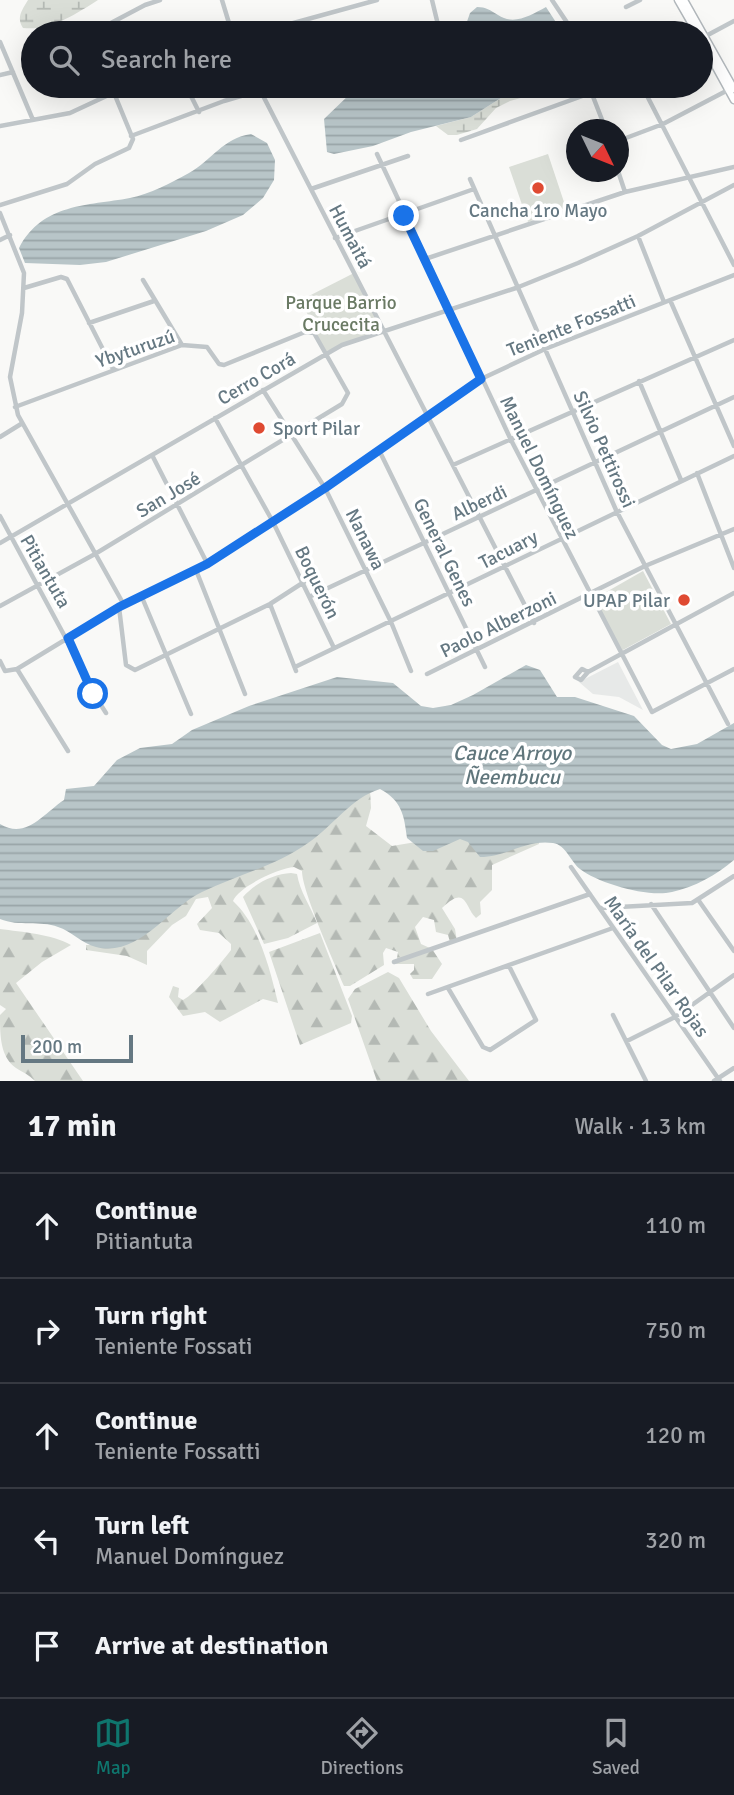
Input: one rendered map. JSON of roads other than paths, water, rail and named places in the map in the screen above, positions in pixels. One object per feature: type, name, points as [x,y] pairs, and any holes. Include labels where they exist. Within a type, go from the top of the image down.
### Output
[{"type":"main road","points":[[678,0],[690,21]]},
{"type":"main road","points":[[684,0],[694,21]]},
{"type":"main road","points":[[713,57],[733,89],[734,100]]},
{"type":"street","points":[[115,21],[160,0]]},
{"type":"street","points":[[222,0],[228,21]]},
{"type":"street","points":[[301,21],[377,0]]},
{"type":"street","points":[[432,0],[437,21]]},
{"type":"street","points":[[552,0],[566,21]]},
{"type":"street","points":[[626,7],[640,0]]},
{"type":"street","points":[[713,32],[734,20]]},
{"type":"street","points":[[0,42],[21,91]]},
{"type":"street","points":[[0,75],[13,72]]},
{"type":"street","points":[[629,137],[663,124],[733,89]]},
{"type":"street","points":[[24,98],[33,120]]},
{"type":"street","points":[[0,127],[70,113],[103,98]]},
{"type":"street","points":[[0,205],[67,184],[95,164],[129,148],[133,144],[131,136],[116,98]]},
{"type":"street","points":[[193,98],[199,112]]},
{"type":"street","points":[[131,136],[234,98]]},
{"type":"street","name":"Humaitá","points":[[264,98],[534,623]]},
{"type":"street","points":[[461,140],[581,98]]},
{"type":"street","points":[[594,98],[602,119]]},
{"type":"street","points":[[649,98],[734,265]]},
{"type":"street","name":"Manuel Domínguez","points":[[377,154],[510,440],[652,712],[707,683]]},
{"type":"street","points":[[311,189],[408,156]]},
{"type":"street","points":[[425,259],[625,192],[688,175],[734,167]]},
{"type":"street","name":"Silvio Pettirossi","points":[[470,179],[616,510],[728,724]]},
{"type":"street","points":[[622,182],[625,192]]},
{"type":"street","name":"Cerro Corá","points":[[0,543],[325,353],[384,329],[516,288],[638,236],[734,186]]},
{"type":"street","points":[[335,238],[404,216],[474,189]]},
{"type":"street","points":[[0,213],[22,261],[24,288],[10,377],[15,407],[21,424],[95,554],[121,606],[126,665],[135,670],[270,604],[304,582]]},
{"type":"street","points":[[0,240],[10,235]]},
{"type":"street","points":[[638,236],[734,446]]},
{"type":"street","name":"Teniente Fossatti","points":[[17,669],[121,606],[207,564],[325,488],[481,379],[545,349],[734,275]]},
{"type":"street","points":[[24,288],[65,277],[113,369]]},
{"type":"street","points":[[143,280],[181,345]]},
{"type":"street","points":[[88,323],[154,301]]},
{"type":"street","name":"Ybyturuzú","points":[[15,407],[181,345],[207,347],[219,364],[224,365],[305,332],[314,333],[325,353]]},
{"type":"street","points":[[453,465],[734,340]]},
{"type":"street","name":"San José","points":[[0,606],[178,505],[347,400],[348,393],[325,353]]},
{"type":"street","points":[[639,382],[681,480]]},
{"type":"street","name":"Nanawa","points":[[263,390],[325,488],[391,622],[411,671]]},
{"type":"street","name":"Alberdi","points":[[311,596],[734,397]]},
{"type":"street","name":"Boquerón","points":[[215,418],[304,582],[334,649]]},
{"type":"street","points":[[0,437],[21,424]]},
{"type":"street","name":"General Genes","points":[[379,450],[485,667]]},
{"type":"street","points":[[152,454],[207,564]]},
{"type":"street","name":"Tacuary","points":[[270,604],[296,669],[616,510],[734,456]]},
{"type":"street","points":[[697,473],[734,568]]},
{"type":"street","name":"Pitiantuta","points":[[0,516],[68,638],[85,672],[83,677],[106,713]]},
{"type":"street","name":"Paolo Alberzoni","points":[[427,674],[645,566],[734,529]]},
{"type":"street","points":[[196,570],[246,694]]},
{"type":"street","points":[[588,672],[734,593]]},
{"type":"street","points":[[141,596],[168,654],[191,714]]},
{"type":"street","points":[[0,661],[5,671],[17,669],[68,751]]},
{"type":"street","points":[[707,683],[734,669]]},
{"type":"street","name":"María del Pilar Rojas","points":[[571,867],[717,1080]]},
{"type":"street","points":[[601,908],[699,901],[734,876]]},
{"type":"street","points":[[394,962],[590,894]]},
{"type":"street","points":[[699,901],[734,951]]},
{"type":"street","points":[[651,904],[734,1028]]},
{"type":"street","points":[[428,994],[613,929]]},
{"type":"street","points":[[448,988],[483,1047],[490,1050],[537,1020],[509,966]]},
{"type":"street","points":[[627,1041],[675,1017],[734,975]]},
{"type":"street","points":[[613,1015],[646,1081]]},
{"type":"street","points":[[717,1080],[734,1068]]},
{"type":"water","points":[[477,7],[485,8],[510,20],[522,18],[546,7],[555,21],[467,21],[470,13]]},
{"type":"water","points":[[346,98],[501,98],[471,117],[411,132],[373,146],[334,154],[327,152],[324,119]]},
{"type":"water","points":[[251,134],[267,143],[275,160],[274,180],[263,198],[243,215],[206,231],[106,262],[80,265],[25,263],[19,248],[40,222],[67,209],[130,198],[153,191],[197,168],[233,140]]},
{"type":"water","name":"Cauce Arroyo Ñeembucu","points":[[526,665],[540,670],[557,697],[575,697],[634,716],[662,745],[671,749],[697,744],[734,723],[734,860],[697,884],[672,892],[650,893],[624,888],[588,874],[577,866],[565,850],[553,843],[543,842],[480,857],[468,842],[460,839],[433,851],[423,851],[407,838],[403,816],[397,804],[380,789],[360,799],[296,851],[189,899],[152,930],[126,945],[96,947],[51,925],[15,923],[0,919],[0,824],[18,829],[34,823],[64,800],[66,789],[94,786],[117,760],[140,748],[172,744],[192,730],[249,706],[337,677],[393,683],[421,706],[433,708],[451,705],[473,695]]},
{"type":"place","name":"Cancha 1ro Mayo","points":[[538,188]]},
{"type":"place","name":"Sport Pilar","points":[[259,428]]},
{"type":"place","name":"UPAP Pilar","points":[[684,600]]},
{"type":"park label","name":"Parque Barrio Crucecita","points":[[341,313]]}]
